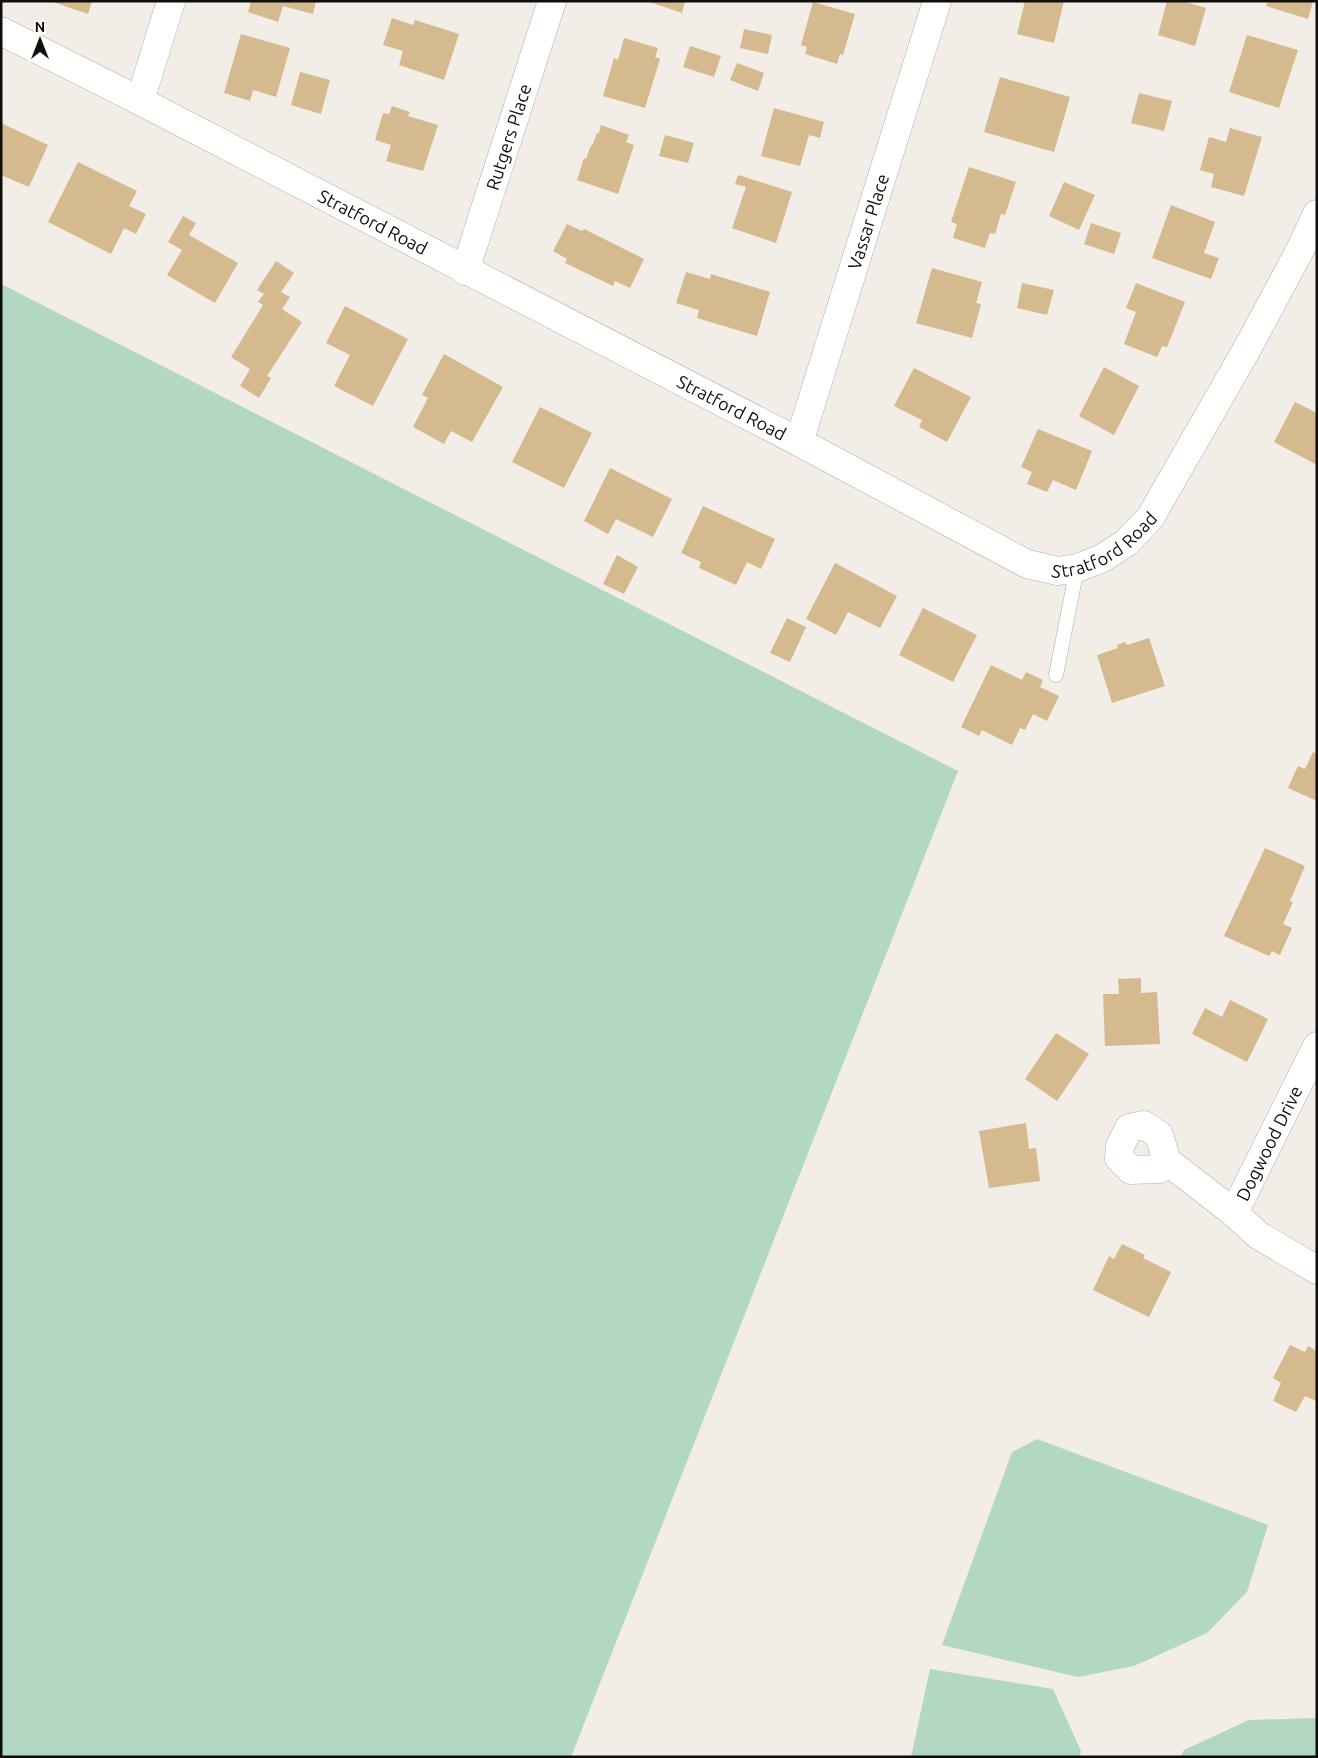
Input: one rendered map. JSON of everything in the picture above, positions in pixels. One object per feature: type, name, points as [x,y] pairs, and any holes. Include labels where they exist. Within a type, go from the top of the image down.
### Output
[{"type":"street","points":[[140,101],[171,1]]},
{"type":"street","name":"Rutgers Place","points":[[465,271],[552,1]]},
{"type":"street","name":"Vassar Place","points":[[799,442],[938,1]]},
{"type":"street","name":"Stratford Road","points":[[1,31],[799,442],[1028,564],[1058,571],[1077,568],[1101,559],[1126,543],[1150,518],[1247,350],[1317,214]]},
{"type":"street","name":"Dogwood Drive","points":[[1234,1213],[1317,1046]]},
{"type":"street","points":[[1167,1161],[1234,1213],[1258,1235],[1317,1270]]},
{"type":"lane","points":[[1056,675],[1077,568]]},
{"type":"green space","points":[[1,284],[958,771],[571,1757],[1,1757]]},
{"type":"green space","points":[[1037,1439],[1268,1525],[1247,1592],[1207,1633],[1134,1666],[1078,1677],[942,1645],[1012,1452]]},
{"type":"green space","points":[[930,1669],[1053,1689],[1081,1751],[1079,1757],[911,1757]]},
{"type":"green space","points":[[1317,1718],[1317,1757],[1180,1757],[1184,1750],[1249,1720]]},
{"type":"building","points":[[50,1],[92,1],[88,14]]},
{"type":"building","points":[[251,1],[316,1],[313,14],[283,6],[278,22],[248,12]]},
{"type":"building","points":[[647,1],[685,1],[682,13]]},
{"type":"building","points":[[1025,1],[1064,1],[1054,43],[1017,34]]},
{"type":"building","points":[[1167,1],[1182,1],[1206,8],[1195,46],[1158,35]]},
{"type":"building","points":[[1268,1],[1313,1],[1308,19],[1266,6]]},
{"type":"building","points":[[813,2],[855,14],[843,55],[840,54],[837,64],[805,54],[807,47],[801,45]]},
{"type":"building","points":[[392,18],[413,25],[415,20],[459,34],[444,80],[399,65],[403,51],[383,45]]},
{"type":"building","points":[[744,29],[772,35],[768,54],[740,48]]},
{"type":"building","points":[[241,34],[290,48],[276,97],[253,90],[250,101],[224,93]]},
{"type":"building","points":[[1247,35],[1298,50],[1279,108],[1229,92]]},
{"type":"building","points":[[624,38],[658,48],[655,57],[660,59],[645,108],[603,96],[614,58],[618,60]]},
{"type":"building","points":[[690,46],[721,56],[714,77],[683,67]]},
{"type":"building","points":[[737,63],[764,73],[758,91],[730,80]]},
{"type":"building","points":[[300,72],[330,80],[321,114],[291,105]]},
{"type":"building","points":[[1000,77],[1070,97],[1054,152],[984,132]]},
{"type":"building","points":[[1139,93],[1172,101],[1164,131],[1131,123]]},
{"type":"building","points":[[392,106],[410,112],[408,116],[438,125],[423,171],[386,161],[391,145],[375,140],[383,113],[389,114]]},
{"type":"building","points":[[774,108],[824,122],[820,138],[809,135],[800,166],[761,156]]},
{"type":"building","points":[[1,123],[48,145],[29,187],[1,175]]},
{"type":"building","points":[[601,125],[629,135],[626,142],[634,145],[618,194],[577,180],[584,158],[586,159]]},
{"type":"building","points":[[1230,128],[1262,137],[1244,196],[1211,187],[1214,174],[1200,170],[1209,137],[1226,142]]},
{"type":"building","points":[[665,135],[694,143],[688,163],[659,156]]},
{"type":"building","points":[[78,162],[137,191],[129,206],[146,214],[136,234],[124,228],[111,254],[48,222]]},
{"type":"building","points":[[969,167],[1016,182],[1005,215],[1001,214],[995,234],[990,233],[985,248],[953,238],[957,224],[951,222]]},
{"type":"building","points":[[738,175],[792,192],[776,243],[732,228],[746,187],[735,184]]},
{"type":"building","points":[[1064,182],[1095,195],[1079,230],[1049,216]]},
{"type":"building","points":[[1171,205],[1215,222],[1204,253],[1219,258],[1211,279],[1152,258]]},
{"type":"building","points":[[183,216],[196,223],[189,235],[238,263],[215,303],[167,275],[182,250],[168,242]]},
{"type":"building","points":[[1091,223],[1121,233],[1114,254],[1084,244]]},
{"type":"building","points":[[567,224],[582,231],[584,229],[644,259],[630,288],[615,281],[613,286],[565,263],[567,259],[553,251]]},
{"type":"building","points":[[276,261],[294,273],[281,292],[290,297],[282,309],[302,322],[267,376],[271,378],[259,398],[240,386],[250,369],[231,357],[263,305],[258,302],[264,294],[257,290]]},
{"type":"building","points":[[932,268],[982,282],[976,303],[981,304],[972,338],[916,323]]},
{"type":"building","points":[[686,272],[710,279],[711,274],[770,292],[757,336],[697,318],[699,310],[676,303]]},
{"type":"building","points":[[1022,283],[1054,290],[1047,315],[1017,308]]},
{"type":"building","points":[[1136,283],[1185,302],[1167,347],[1162,346],[1157,357],[1124,344],[1136,312],[1126,308]]},
{"type":"building","points":[[345,306],[408,339],[373,406],[334,386],[350,355],[326,343]]},
{"type":"building","points":[[444,354],[503,387],[472,442],[451,431],[444,444],[413,427],[428,398],[422,395]]},
{"type":"building","points":[[1104,367],[1139,386],[1114,435],[1079,416]]},
{"type":"building","points":[[914,368],[971,397],[947,442],[919,427],[922,420],[894,406]]},
{"type":"building","points":[[1295,402],[1317,413],[1317,465],[1274,442]]},
{"type":"building","points":[[540,407],[592,433],[564,488],[512,462]]},
{"type":"building","points":[[1038,429],[1092,451],[1076,490],[1053,480],[1047,492],[1027,484],[1032,472],[1021,467]]},
{"type":"building","points":[[610,468],[672,499],[653,537],[616,519],[608,534],[584,521]]},
{"type":"building","points":[[703,506],[775,539],[761,569],[747,562],[736,585],[699,568],[701,562],[681,553]]},
{"type":"building","points":[[617,555],[638,567],[624,594],[603,584]]},
{"type":"building","points":[[835,563],[897,596],[880,628],[848,612],[836,635],[806,619]]},
{"type":"building","points":[[923,608],[977,635],[953,682],[899,655]]},
{"type":"building","points":[[787,618],[806,627],[790,662],[770,653]]},
{"type":"building","points":[[1149,638],[1165,686],[1112,703],[1097,655],[1118,648],[1117,645],[1125,642],[1127,645]]},
{"type":"building","points":[[991,665],[1022,680],[1026,672],[1043,680],[1040,687],[1059,696],[1047,721],[1033,714],[1025,730],[1020,728],[1012,745],[982,730],[979,736],[961,727]]},
{"type":"building","points":[[1313,752],[1317,754],[1317,801],[1288,788],[1298,766],[1305,769]]},
{"type":"building","points":[[1265,848],[1305,866],[1290,901],[1293,902],[1283,924],[1292,928],[1280,955],[1272,951],[1269,956],[1224,936]]},
{"type":"building","points":[[1141,978],[1141,993],[1157,992],[1160,1044],[1105,1046],[1103,994],[1119,994],[1118,979]]},
{"type":"building","points":[[1230,1000],[1268,1019],[1247,1062],[1192,1034],[1205,1008],[1222,1017]]},
{"type":"building","points":[[1056,1033],[1089,1054],[1057,1101],[1025,1079]]},
{"type":"building","points":[[1026,1123],[1029,1149],[1036,1148],[1040,1181],[989,1188],[979,1131]]},
{"type":"building","points":[[1122,1244],[1145,1255],[1143,1258],[1171,1272],[1149,1317],[1093,1290],[1109,1256],[1114,1259]]},
{"type":"building","points":[[1290,1345],[1305,1352],[1308,1346],[1317,1351],[1317,1399],[1316,1401],[1305,1396],[1296,1412],[1273,1401],[1281,1383],[1273,1378]]}]
